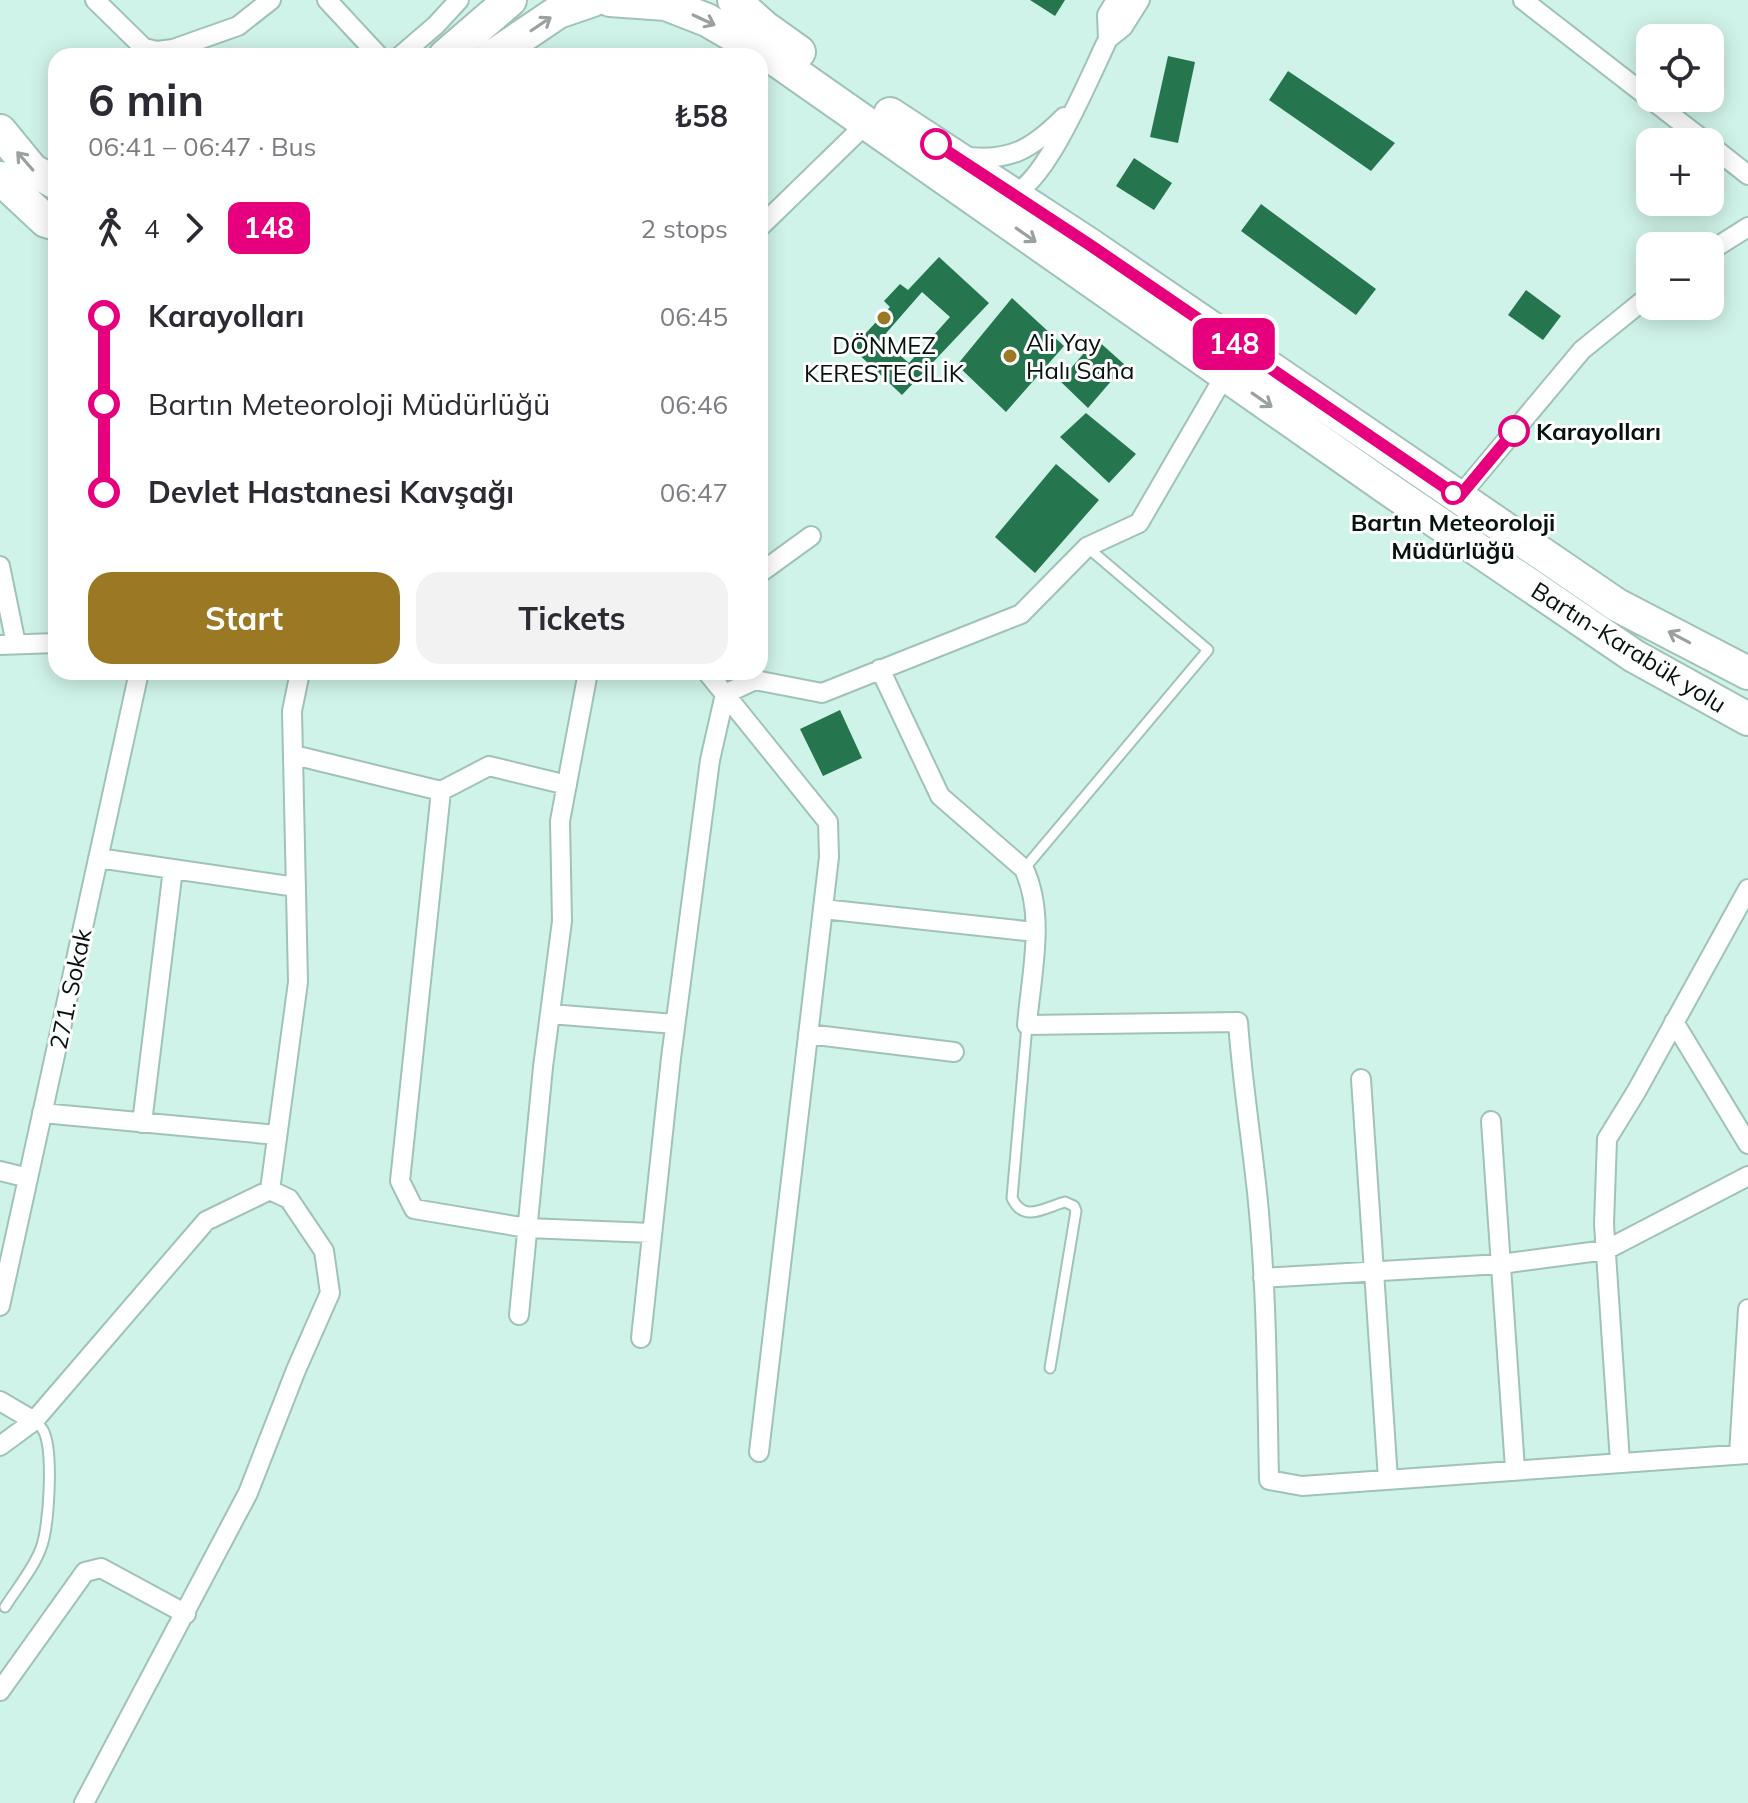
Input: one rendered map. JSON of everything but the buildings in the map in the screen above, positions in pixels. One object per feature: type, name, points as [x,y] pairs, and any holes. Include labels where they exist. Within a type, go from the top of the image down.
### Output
[{"type":"highway","points":[[454,48],[510,0]]},
{"type":"highway","points":[[505,48],[558,12],[593,0]]},
{"type":"highway","name":"Bartın-Karabük yolu","points":[[734,0],[764,27],[828,73],[1014,195],[1617,605],[1748,673]]},
{"type":"highway","name":"Bartın-Karabük yolu","points":[[626,1],[666,4],[707,20],[755,48]]},
{"type":"highway","name":"Bartın-Karabük yolu","points":[[768,56],[1634,656],[1748,719]]},
{"type":"highway","points":[[0,131],[32,170],[48,179]]},
{"type":"highway","points":[[0,178],[48,222]]},
{"type":"street","points":[[95,0],[138,48]]},
{"type":"street","points":[[176,48],[238,26],[271,0]]},
{"type":"street","points":[[327,0],[372,48]]},
{"type":"street","points":[[409,48],[459,0]]},
{"type":"street","points":[[1108,39],[1107,15],[1116,0]]},
{"type":"street","points":[[1048,218],[1038,201],[1037,186],[1045,166],[1108,39],[1123,27],[1140,0]]},
{"type":"street","points":[[1523,0],[1687,128]]},
{"type":"street","points":[[952,155],[1002,158],[1017,154],[1056,125],[1074,106]]},
{"type":"street","points":[[768,219],[867,123]]},
{"type":"street","points":[[1724,156],[1748,175]]},
{"type":"street","points":[[962,190],[986,197],[1014,195],[1028,186],[1045,166]]},
{"type":"street","points":[[1724,242],[1748,227]]},
{"type":"street","points":[[1459,497],[1582,350],[1636,306]]},
{"type":"street","points":[[725,694],[755,680],[822,693],[1021,614],[1087,547],[1139,523],[1225,375]]},
{"type":"street","points":[[768,567],[811,536]]},
{"type":"street","points":[[0,566],[8,644],[48,643]]},
{"type":"street","points":[[880,669],[940,796],[1024,869],[1034,897],[1035,932],[1027,1025],[1238,1022],[1263,1278],[1269,1480],[1302,1486],[1744,1454],[1748,1309]]},
{"type":"street","name":"271. Sokak","points":[[0,1306],[137,680]]},
{"type":"street","points":[[270,1190],[298,982],[292,711],[298,680]]},
{"type":"street","points":[[519,1315],[562,921],[560,821],[587,680]]},
{"type":"street","points":[[714,680],[828,822],[829,857],[759,1452]]},
{"type":"street","points":[[641,1338],[675,1024],[710,760],[725,694]]},
{"type":"street","points":[[294,755],[441,791],[489,766],[567,785]]},
{"type":"street","points":[[441,791],[400,1181],[414,1209],[527,1228],[652,1233]]},
{"type":"street","points":[[98,858],[296,887]]},
{"type":"street","points":[[142,1123],[173,869]]},
{"type":"street","points":[[1620,1462],[1606,1250],[1607,1139],[1748,889]]},
{"type":"street","points":[[823,909],[1035,932]]},
{"type":"street","points":[[550,1014],[675,1024]]},
{"type":"street","points":[[1674,1022],[1748,1144]]},
{"type":"street","points":[[808,1034],[954,1052]]},
{"type":"street","points":[[1361,1079],[1388,1479]]},
{"type":"street","points":[[42,1113],[277,1135]]},
{"type":"street","points":[[1491,1121],[1515,1469]]},
{"type":"street","points":[[0,1171],[28,1178]]},
{"type":"street","points":[[1263,1278],[1501,1264],[1606,1250],[1748,1176]]},
{"type":"street","points":[[0,1446],[34,1421],[206,1221],[270,1190]]},
{"type":"street","points":[[84,1803],[248,1493],[330,1293],[324,1251],[289,1199],[270,1190]]},
{"type":"street","points":[[0,1401],[34,1421]]},
{"type":"street","points":[[0,1691],[89,1569],[101,1568],[186,1614]]},
{"type":"lane","points":[[1108,39],[1127,0]]},
{"type":"lane","points":[[1024,869],[1208,650],[1087,547]]},
{"type":"lane","points":[[1027,1025],[1012,1198],[1017,1207],[1026,1213],[1038,1213],[1065,1202],[1074,1206],[1076,1211],[1050,1368]]},
{"type":"lane","points":[[5,1607],[41,1548],[48,1517],[50,1466],[47,1444],[43,1430],[34,1421]]},
{"type":"bus line","name":"148","points":[[936,144],[1090,245],[1459,497],[1514,431]]},
{"type":"place","name":"DÖNMEZ KERESTECİLİK","points":[[884,318]]},
{"type":"place","name":"Ali Yay Halı Saha","points":[[1010,356]]},
{"type":"place","name":"Karayolları","points":[[1514,431]]},
{"type":"place","name":"Bartın Meteoroloji Müdürlüğü","points":[[1453,493]]}]
